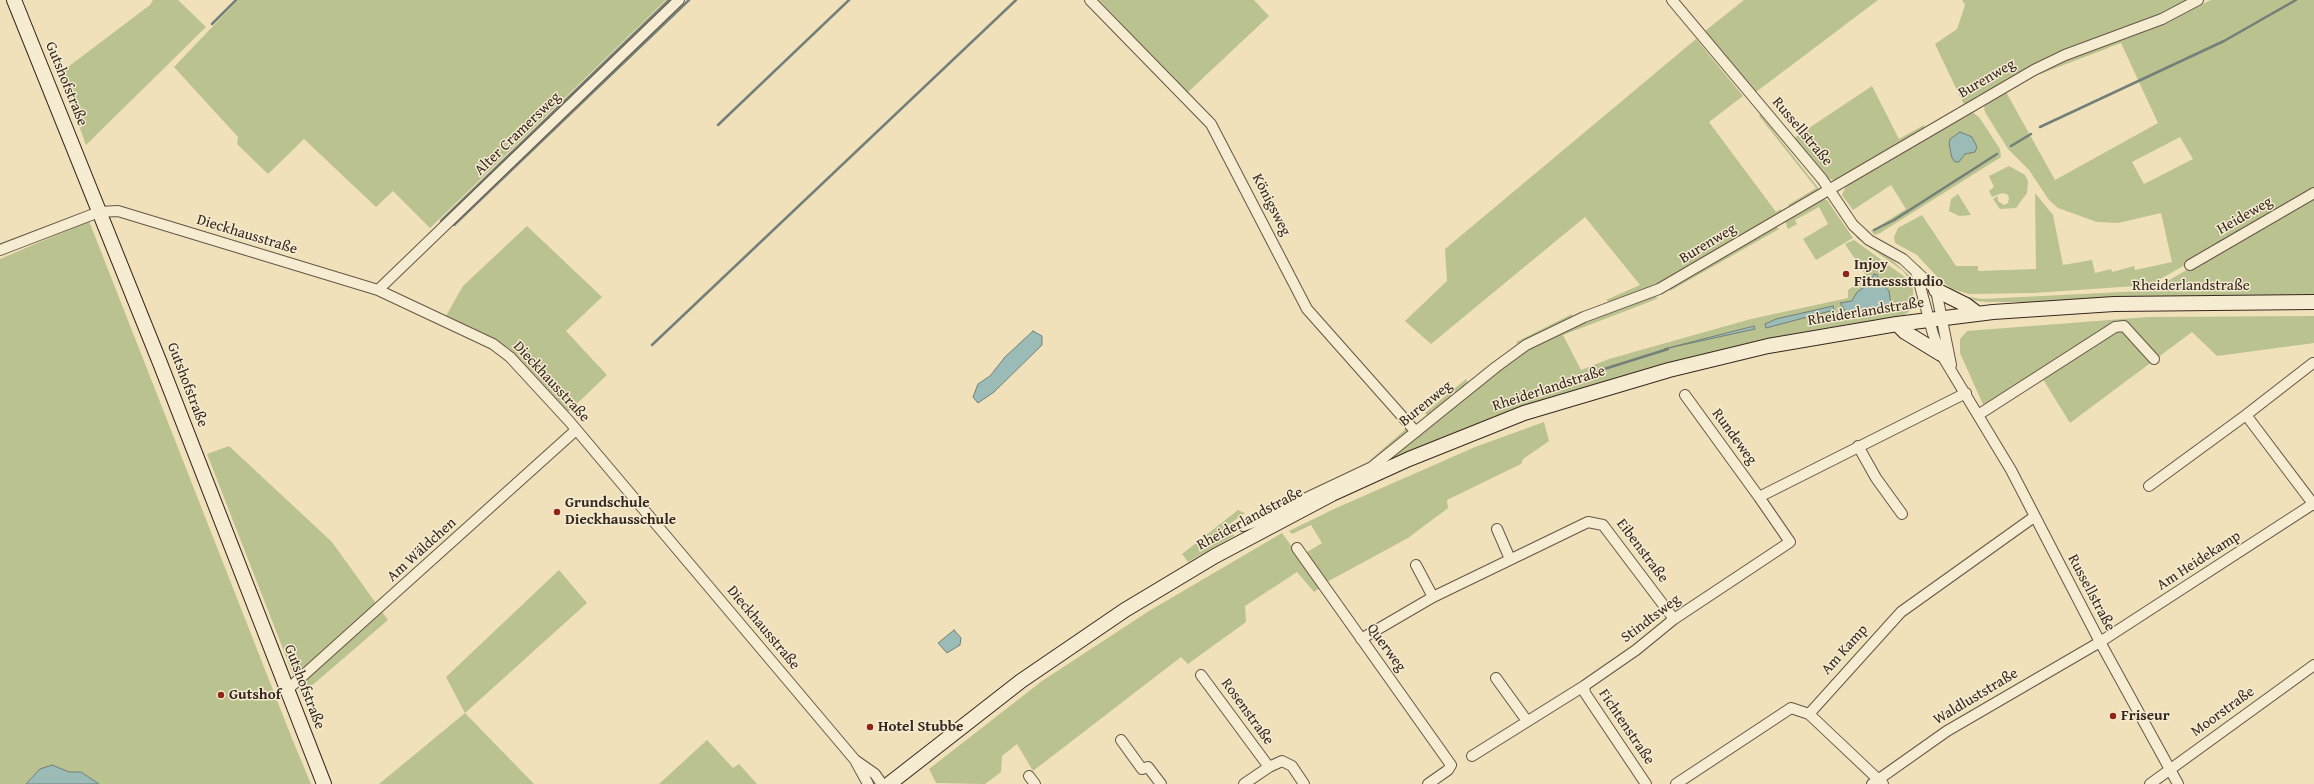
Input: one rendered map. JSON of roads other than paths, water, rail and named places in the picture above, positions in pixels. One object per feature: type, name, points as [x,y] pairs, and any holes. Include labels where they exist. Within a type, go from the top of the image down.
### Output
[{"type":"main road","name":"Gutshofstraße","points":[[14,0],[324,784]]},
{"type":"main road","points":[[1936,290],[1966,305],[1978,314]]},
{"type":"main road","name":"Rheiderlandstraße","points":[[889,784],[1021,681],[1125,610],[1254,534],[1346,488],[1481,430],[1580,395],[1669,370],[1768,346],[1935,318],[2114,304],[2314,302]]},
{"type":"main road","points":[[1896,324],[1941,354]]},
{"type":"street","name":"Alter Cramersweg","points":[[378,290],[679,0]]},
{"type":"street","name":"Königsweg","points":[[1090,0],[1211,124],[1308,309],[1416,432]]},
{"type":"street","name":"Russellstraße","points":[[1672,0],[1828,189],[1861,234],[1903,259],[1936,290],[1935,318],[1941,354],[1952,369],[2011,470],[2100,642],[2178,784]]},
{"type":"street","name":"Burenweg","points":[[1242,526],[1262,519],[1372,467],[1496,367],[1526,345],[1584,318],[1659,289],[2034,70],[2065,55],[2162,19],[2198,0]]},
{"type":"street","name":"Heideweg","points":[[2190,264],[2314,193]]},
{"type":"street","name":"Dieckhausstraße","points":[[0,250],[99,212],[118,211],[378,290],[493,344],[510,358],[576,430],[855,760],[868,784]]},
{"type":"street","name":"Russellstraße","points":[[1916,272],[1935,318],[1952,369]]},
{"type":"street","points":[[1978,415],[2115,327],[2124,326],[2154,359]]},
{"type":"street","points":[[2149,486],[2246,415],[2313,363]]},
{"type":"street","points":[[1759,497],[1966,393]]},
{"type":"street","name":"Rundeweg","points":[[1685,395],[1790,540]]},
{"type":"street","name":"Am Heidekamp","points":[[2100,642],[2314,505],[2246,415]]},
{"type":"street","name":"Am Wäldchen","points":[[287,690],[576,430]]},
{"type":"street","points":[[1858,446],[1876,478],[1902,514]]},
{"type":"street","name":"Am Kamp","points":[[1809,714],[1901,612],[2034,517]]},
{"type":"street","name":"Eibenstraße","points":[[1361,639],[1433,596],[1588,522],[1603,525],[1674,619]]},
{"type":"street","points":[[1497,529],[1510,559]]},
{"type":"street","name":"Stindtsweg","points":[[1472,756],[1584,686],[1636,650],[1674,619],[1790,542],[1790,540]]},
{"type":"street","name":"Querweg","points":[[1297,548],[1451,765],[1448,770],[1428,784]]},
{"type":"street","points":[[1416,565],[1433,596]]},
{"type":"street","name":"Waldluststraße","points":[[1878,782],[1946,731],[2100,642]]},
{"type":"street","name":"Moorstraße","points":[[2150,784],[2314,665]]},
{"type":"street","name":"Rosenstraße","points":[[1201,675],[1269,767]]},
{"type":"street","points":[[1496,678],[1527,721]]},
{"type":"street","name":"Fichtenstraße","points":[[1584,686],[1585,693],[1646,784]]},
{"type":"street","points":[[1676,784],[1791,708],[1809,714],[1878,782]]},
{"type":"street","points":[[1121,740],[1142,770],[1148,767],[1161,784]]},
{"type":"street","name":"Dieckhausstraße","points":[[855,760],[875,774],[882,784]]},
{"type":"street","name":"Rosenstraße","points":[[1244,784],[1269,767],[1282,761],[1292,766],[1304,784]]},
{"type":"water","points":[[1960,132],[1972,137],[1977,147],[1975,152],[1965,154],[1959,162],[1955,162],[1952,158],[1949,144],[1950,139]]},
{"type":"water","points":[[1874,274],[1877,275],[1880,282],[1889,291],[1891,304],[1887,309],[1848,315],[1840,303],[1852,301],[1857,292],[1869,284]]},
{"type":"water","points":[[1833,306],[1834,310],[1766,328],[1765,324],[1776,319]]},
{"type":"water","points":[[1754,326],[1755,329],[1664,349]]},
{"type":"water","points":[[1033,331],[1042,336],[1042,345],[994,392],[978,403],[973,397],[978,384],[990,376],[1005,357]]},
{"type":"water","points":[[954,630],[961,638],[960,645],[947,653],[938,643]]},
{"type":"water","points":[[52,765],[69,772],[81,772],[99,784],[26,784],[40,769]]},
{"type":"waterway","points":[[212,24],[236,0]]},
{"type":"waterway","points":[[441,221],[669,0]]},
{"type":"waterway","points":[[454,225],[689,0]]},
{"type":"waterway","points":[[718,125],[849,0]]},
{"type":"waterway","points":[[652,345],[1016,0]]},
{"type":"waterway","points":[[2040,127],[2224,41],[2296,0]]},
{"type":"waterway","points":[[2011,146],[2031,134]]},
{"type":"waterway","points":[[1874,230],[1894,220],[1997,154]]},
{"type":"waterway","points":[[2218,243],[2274,211]]},
{"type":"waterway","points":[[1582,376],[1668,349]]},
{"type":"place","name":"Injoy Fitnessstudio","points":[[1846,274]]},
{"type":"place","name":"Grundschule Dieckhausschule","points":[[557,512]]},
{"type":"place","name":"Gutshof","points":[[221,695]]},
{"type":"place","name":"Friseur","points":[[2113,716]]},
{"type":"place","name":"Hotel Stubbe","points":[[870,727]]}]
